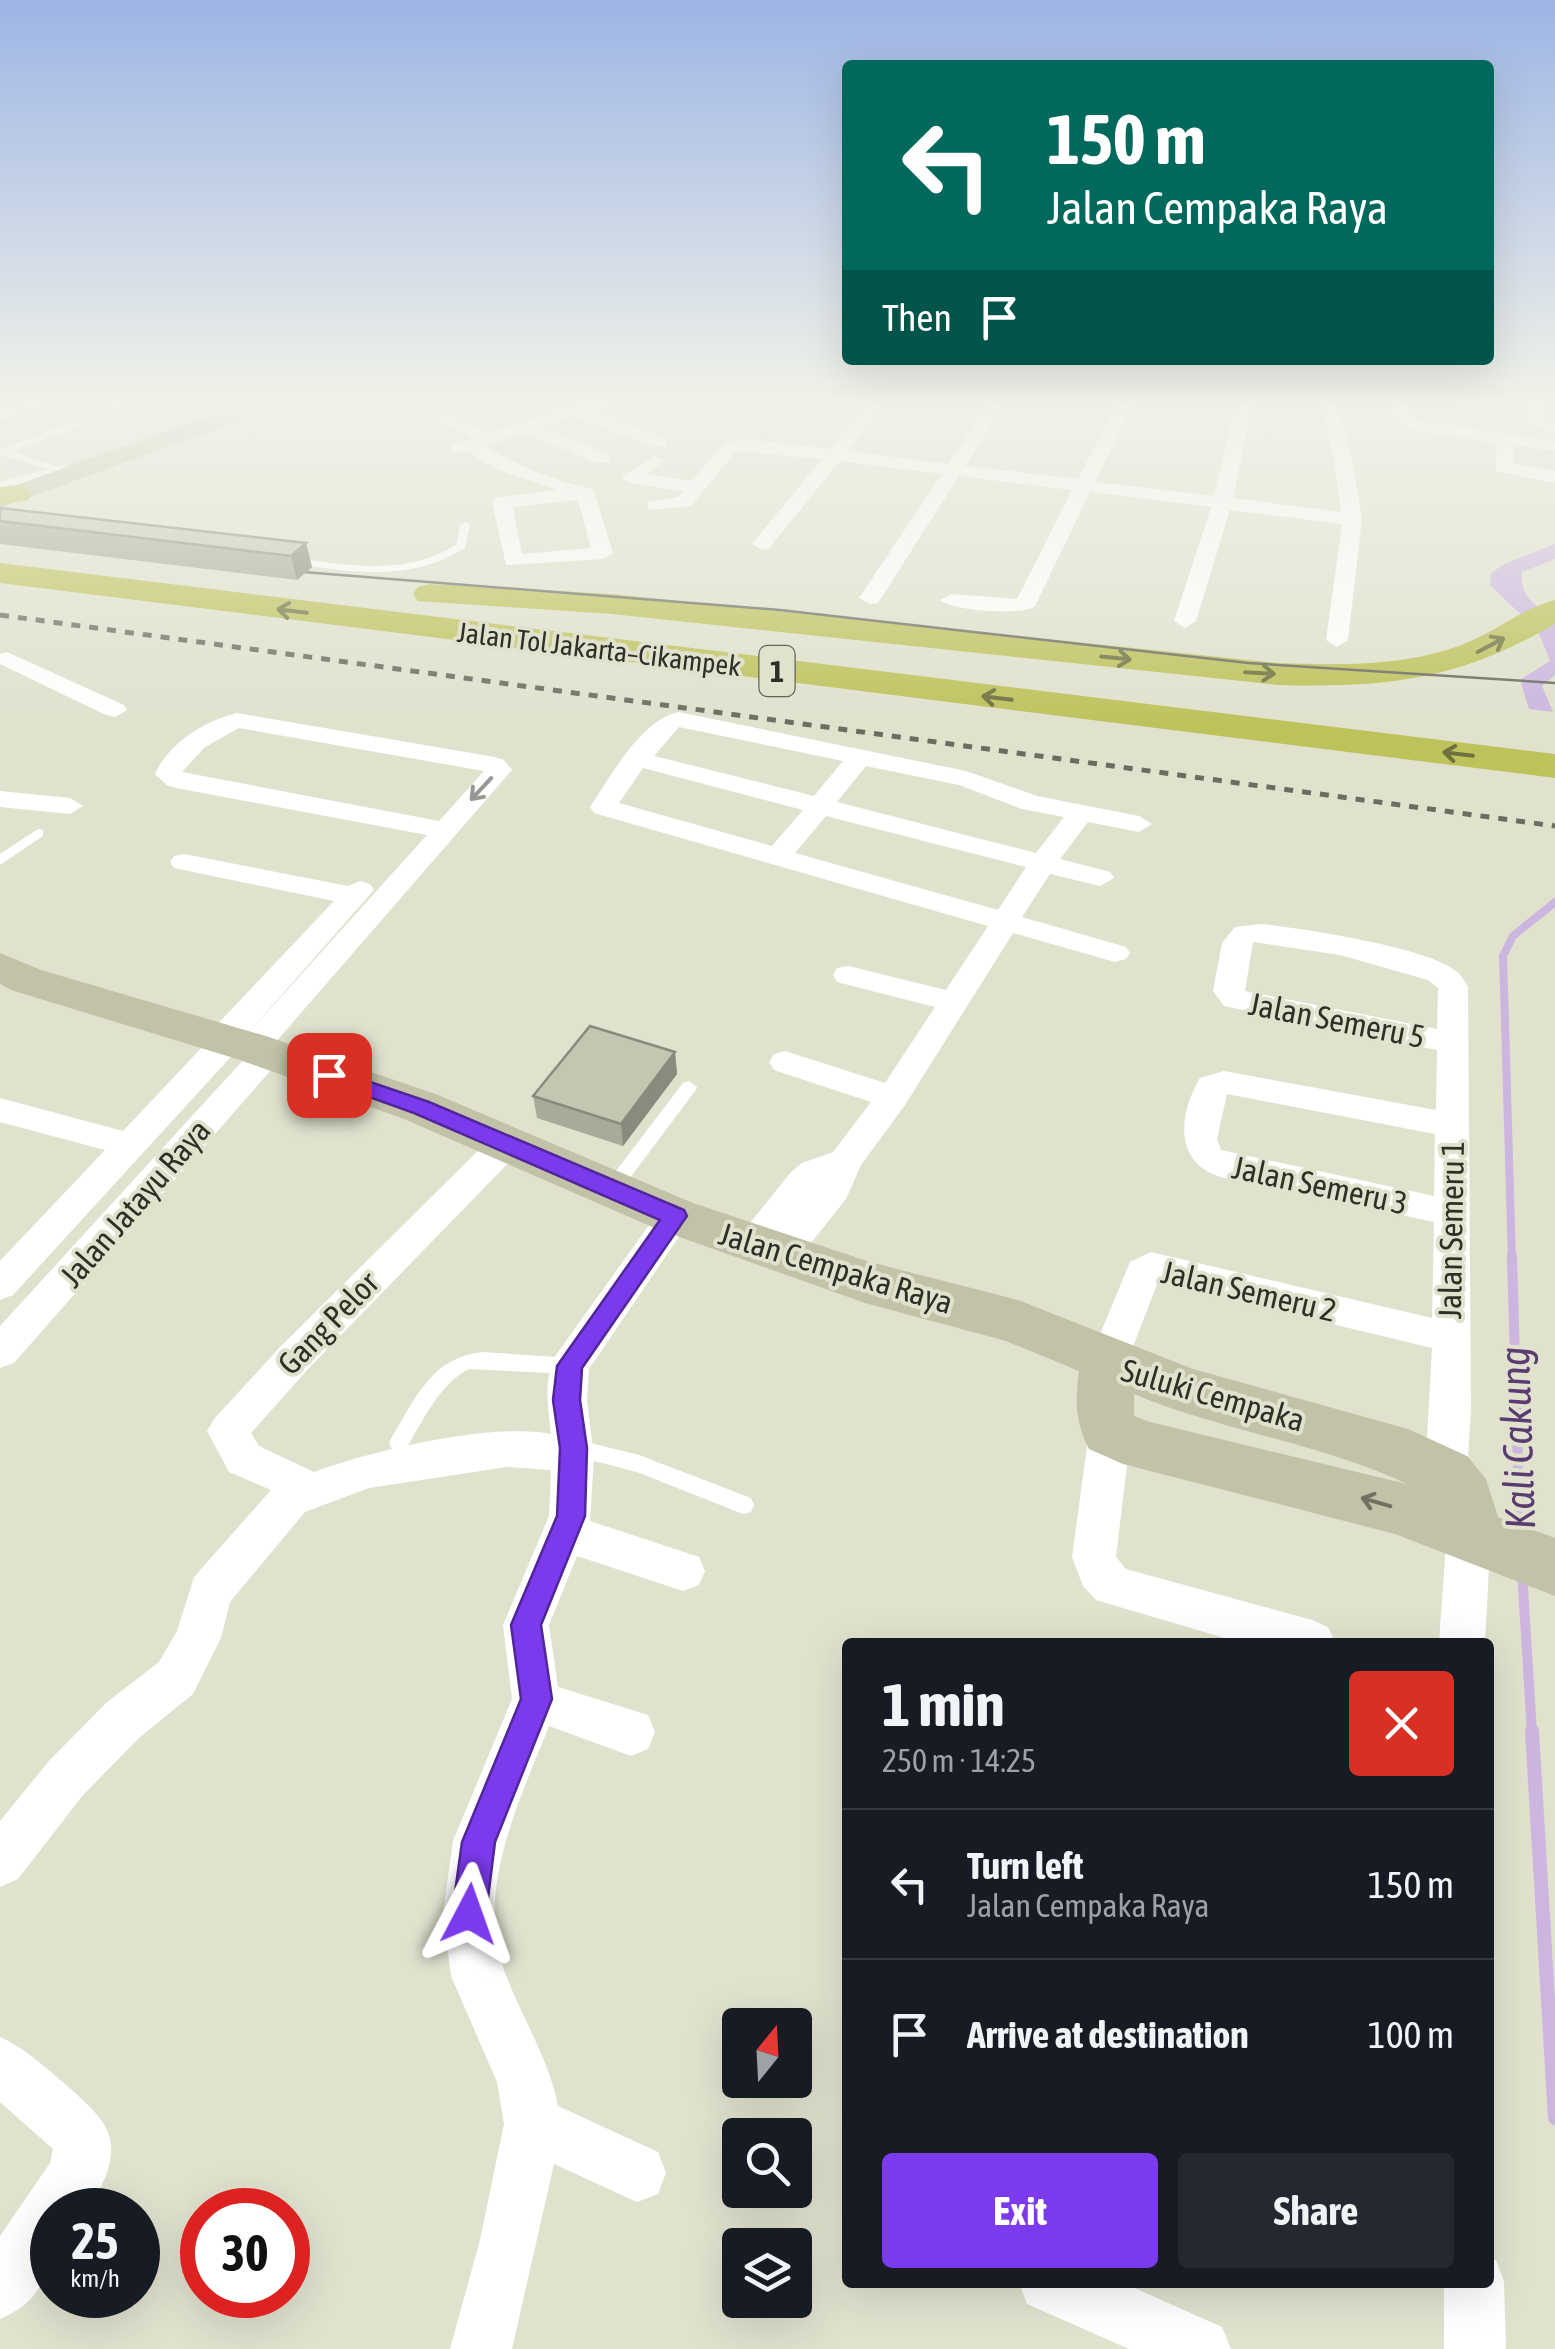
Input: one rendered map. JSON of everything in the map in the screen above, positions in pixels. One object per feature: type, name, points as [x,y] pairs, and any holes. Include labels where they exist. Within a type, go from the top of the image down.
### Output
[{"type":"highway","name":"Jalan Tol Jakarta–Cikampek","points":[[0,548],[362,605],[1555,766]]},
{"type":"highway","name":"Jalan Tol Jakarta–Cikampek","points":[[0,574],[362,605],[1555,739]]},
{"type":"highway","points":[[362,605],[612,604],[1251,673],[1333,676],[1451,660],[1475,653],[1542,617]]},
{"type":"highway","points":[[362,605],[540,656],[893,713],[1555,793]]},
{"type":"street","points":[[503,507],[513,560],[519,562],[603,554],[590,507]]},
{"type":"street","points":[[762,544],[793,507]]},
{"type":"street","points":[[870,598],[932,507]]},
{"type":"street","points":[[951,600],[1024,606],[1075,507]]},
{"type":"street","points":[[1186,621],[1221,507]]},
{"type":"street","points":[[1251,507],[1352,519]]},
{"type":"street","points":[[1336,640],[1352,519],[1350,507]]},
{"type":"street","points":[[3,660],[32,651]]},
{"type":"street","points":[[3,660],[115,710]]},
{"type":"street","points":[[1115,953],[604,808],[637,759],[671,721],[678,719],[966,779],[1031,803],[1139,824]]},
{"type":"street","points":[[242,1045],[432,828],[472,761],[237,720],[222,726],[171,764],[168,774],[176,780],[432,828]]},
{"type":"street","points":[[776,858],[860,758]]},
{"type":"street","points":[[637,759],[1100,878]]},
{"type":"street","points":[[0,798],[70,806]]},
{"type":"street","points":[[771,1236],[833,1190],[845,1161],[893,1098],[1042,864],[1080,814]]},
{"type":"street","points":[[242,1045],[354,896],[432,828]]},
{"type":"street","points":[[184,862],[354,896]]},
{"type":"street","name":"Jalan Semeru 1","points":[[1228,991],[1238,943],[1245,933],[1255,932],[1296,937],[1434,971],[1453,987],[1450,1042],[1454,1213],[1449,1337],[1451,1410],[1446,1474]]},
{"type":"street","name":"Jalan Cempaka Raya","points":[[0,966],[26,980],[242,1045],[421,1107],[675,1216],[771,1236],[864,1282],[1018,1322],[1109,1361]]},
{"type":"street","points":[[848,976],[955,1002]]},
{"type":"street","name":"Jalan Semeru 5","points":[[1228,991],[1244,1003],[1450,1042]]},
{"type":"street","name":"Jalan Jatayu Raya","points":[[0,1287],[130,1145],[242,1045]]},
{"type":"street","name":"Jalan Jatayu Raya","points":[[0,1352],[50,1300],[242,1045]]},
{"type":"street","points":[[785,1062],[893,1098]]},
{"type":"street","name":"Jalan Semeru 3","points":[[1452,1125],[1224,1082],[1212,1086],[1200,1140],[1207,1158],[1221,1165],[1454,1213]]},
{"type":"street","points":[[0,1110],[130,1145]]},
{"type":"street","name":"Gang Pelor","points":[[309,1491],[244,1458],[228,1431],[355,1292],[462,1192],[506,1144]]},
{"type":"street","points":[[481,2349],[510,2240],[533,2124],[525,2080],[478,1976],[469,1914],[478,1842],[536,1699],[526,1625],[571,1516],[573,1452],[566,1400],[570,1366],[675,1216]]},
{"type":"street","name":"Jalan Semeru 2","points":[[1109,1361],[1143,1272],[1151,1266],[1449,1337]]},
{"type":"street","points":[[0,1287],[50,1300]]},
{"type":"street","name":"Suluki Cempaka","points":[[1446,1474],[1356,1436],[1184,1390],[1109,1361],[1103,1410],[1110,1432],[1144,1446],[1346,1493],[1516,1552]]},
{"type":"street","points":[[1110,1432],[1094,1557],[1098,1572],[1112,1586],[1298,1638]]},
{"type":"street","points":[[0,1861],[66,1778],[124,1720],[176,1678],[198,1638],[210,1592],[290,1499],[368,1470],[507,1449],[573,1452]]},
{"type":"street","points":[[1446,1474],[1516,1552],[1464,1638]]},
{"type":"street","points":[[563,1532],[683,1571]]},
{"type":"street","points":[[562,1708],[631,1732]]},
{"type":"street","points":[[0,2065],[81,2136],[83,2156],[68,2188]]},
{"type":"street","points":[[533,2124],[637,2173]]},
{"type":"street","points":[[0,2288],[30,2245]]},
{"type":"street","points":[[1063,2288],[1200,2349]]},
{"type":"street","points":[[1474,2288],[1475,2349]]},
{"type":"lane","points":[[269,558],[366,569],[403,568],[452,553],[460,546],[465,525]]},
{"type":"lane","points":[[0,860],[38,833]]},
{"type":"lane","points":[[612,1190],[689,1088]]},
{"type":"lane","points":[[399,1442],[432,1386],[462,1360],[487,1357],[570,1366]]},
{"type":"lane","points":[[573,1452],[640,1464],[743,1506]]},
{"type":"shaded area","points":[[1555,544],[1555,559],[1522,572],[1526,595],[1555,619],[1555,675],[1542,686],[1553,712],[1529,709],[1520,680],[1550,661],[1538,631],[1490,585],[1491,573],[1504,564]]},
{"type":"building","points":[[0,508],[306,543],[291,556],[0,521]]},
{"type":"building","points":[[590,1026],[675,1052],[621,1124],[533,1096]]},
{"type":"waterway","name":"Kali Cakung","points":[[1512,1259],[1503,956],[1513,936],[1555,902]]},
{"type":"waterway","name":"Kali Cakung","points":[[1512,1256],[1520,1536]]},
{"type":"waterway","name":"Kali Cakung","points":[[1522,1572],[1532,1733]]},
{"type":"waterway","name":"Kali Cakung","points":[[1532,1731],[1555,2118]]},
{"type":"tram line","points":[[278,570],[780,610],[1248,663],[1555,683]]},
{"type":"railway","points":[[0,615],[1555,826]]},
{"type":"route","points":[[329,1075],[421,1107],[675,1216],[570,1366],[566,1400],[573,1448],[571,1516],[526,1625],[536,1699],[478,1842],[469,1914]]}]
